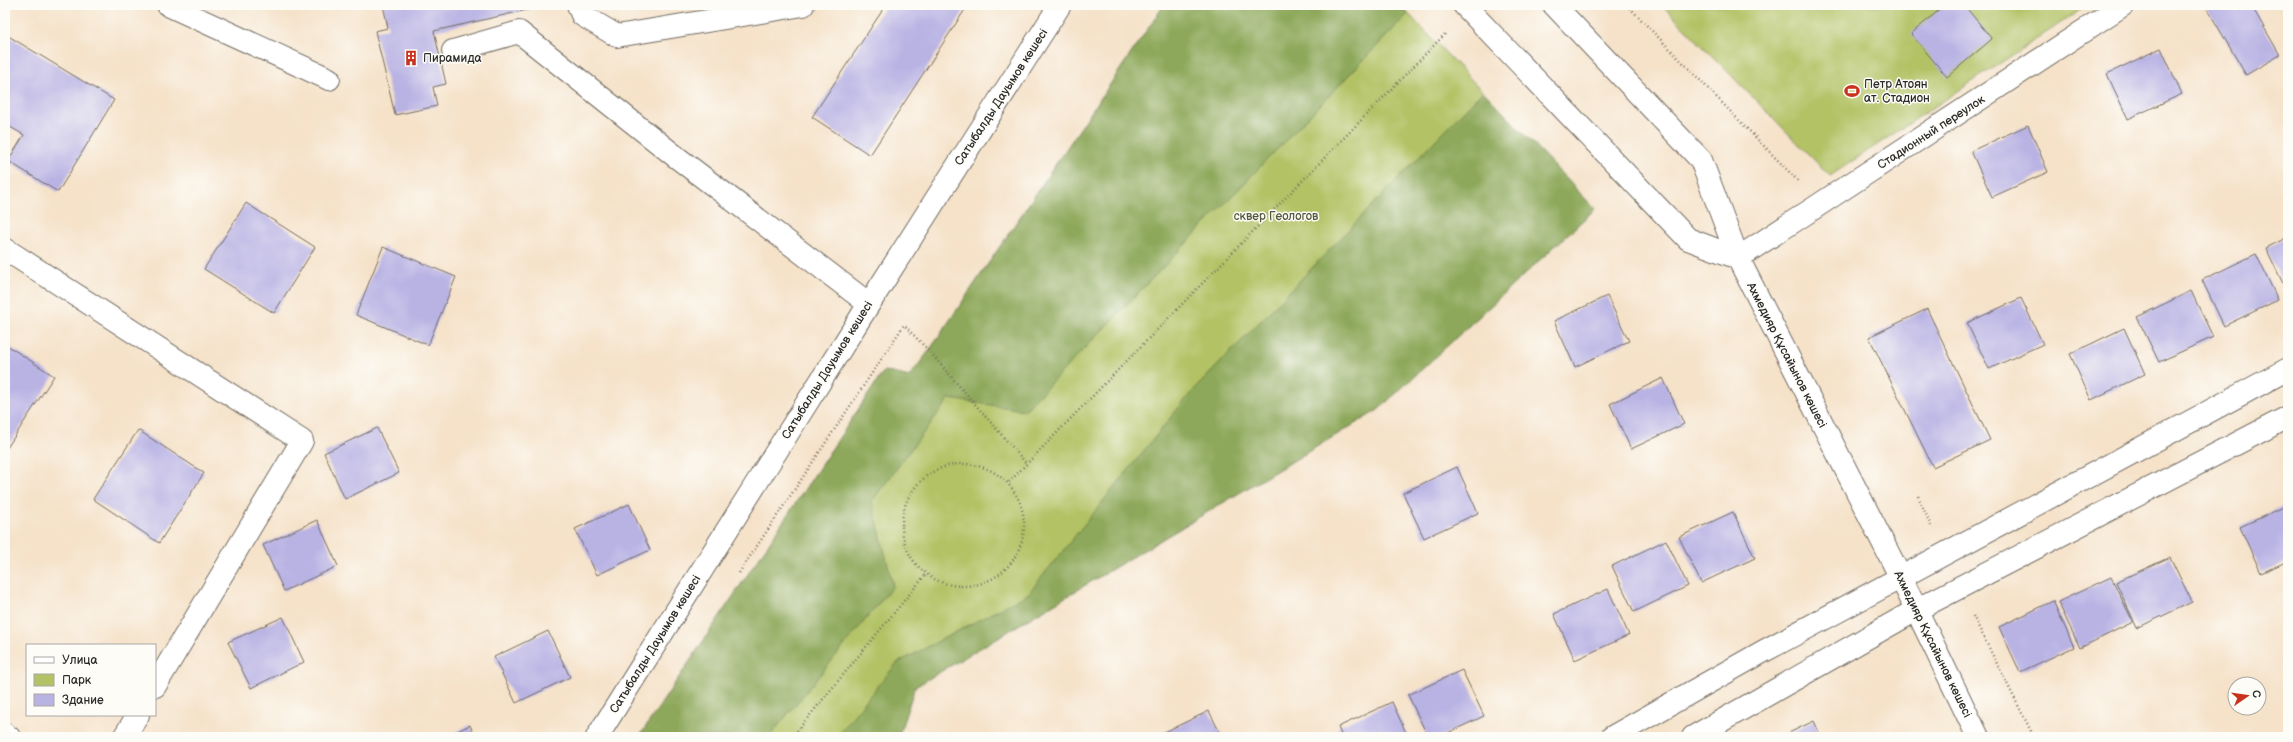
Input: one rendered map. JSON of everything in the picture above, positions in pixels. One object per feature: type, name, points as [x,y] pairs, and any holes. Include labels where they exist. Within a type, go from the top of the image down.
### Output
[{"type":"street","points":[[168,5],[329,79]]},
{"type":"street","points":[[578,5],[582,15],[617,36],[803,5]]},
{"type":"street","name":"Сатыбалды Дауымов көшесі","points":[[597,737],[869,304],[1060,5]]},
{"type":"street","name":"Ахмедияр Құсайынов көшесі","points":[[1554,5],[1701,160],[1738,258],[1901,578],[1978,737]]},
{"type":"street","name":"Стадионный переулок","points":[[1738,258],[1821,205],[2123,5]]},
{"type":"street","points":[[1467,7],[1688,239],[1738,258]]},
{"type":"street","points":[[453,50],[519,32],[675,156],[869,304]]},
{"type":"street","points":[[5,249],[302,441],[156,684]]},
{"type":"street","points":[[1612,737],[1764,651],[2288,369]]},
{"type":"street","points":[[1693,737],[1916,610],[2288,417]]},
{"type":"street","points":[[124,737],[137,716]]},
{"type":"street","points":[[5,734],[9,737]]},
{"type":"path","points":[[1627,5],[1821,205]]},
{"type":"path","points":[[1009,482],[1467,7]]},
{"type":"path","points":[[736,578],[904,325],[929,351],[1026,463]]},
{"type":"path","points":[[955,463],[984,466],[1009,482],[1022,505],[1025,530],[1017,555],[1000,575],[976,586],[956,586],[950,585],[926,574],[908,552],[902,524],[908,495],[928,474],[955,463]]},
{"type":"path","points":[[792,737],[926,574]]},
{"type":"green space","name":"сквер Геологов","points":[[1164,5],[1400,5],[1595,209],[1378,410],[915,687],[898,737],[639,737],[884,371],[909,377],[929,351]]},
{"type":"green space","points":[[1164,5],[1400,5],[1408,14],[1025,410],[949,399],[872,501],[893,586],[769,737],[639,737],[884,371],[909,377],[929,351]]},
{"type":"green space","name":"Петр Атоян ат. Стадион","points":[[1662,5],[2088,5],[1830,176]]},
{"type":"green space","points":[[1483,91],[1595,209],[1378,410],[915,687],[898,737],[836,737],[897,663],[1028,594],[1189,395]]},
{"type":"building","name":"Пирамида","points":[[383,5],[530,5],[531,9],[434,31],[446,84],[433,87],[437,106],[395,115],[375,31],[388,28]]},
{"type":"building","points":[[886,5],[968,5],[870,155],[812,117]]},
{"type":"building","points":[[1945,5],[1964,5],[1992,39],[1947,77],[1911,34]]},
{"type":"building","points":[[2205,5],[2251,5],[2280,55],[2246,75]]},
{"type":"building","points":[[5,34],[114,100],[58,192],[8,161],[24,135],[5,124]]},
{"type":"building","points":[[2161,48],[2182,94],[2128,119],[2107,74]]},
{"type":"building","points":[[2028,125],[2048,172],[1992,197],[1971,151]]},
{"type":"building","points":[[246,203],[315,247],[274,313],[204,269]]},
{"type":"building","points":[[2288,237],[2288,294],[2266,248]]},
{"type":"building","points":[[383,247],[456,277],[428,345],[356,315]]},
{"type":"building","points":[[2256,254],[2278,300],[2224,326],[2202,280]]},
{"type":"building","points":[[2191,291],[2213,337],[2159,362],[2137,317]]},
{"type":"building","points":[[1607,296],[1629,341],[1575,367],[1554,321]]},
{"type":"building","points":[[2021,298],[2043,344],[1989,369],[1967,323]]},
{"type":"building","points":[[1927,309],[1990,440],[1933,467],[1869,337]]},
{"type":"building","points":[[2124,328],[2145,374],[2091,400],[2070,354]]},
{"type":"building","points":[[5,344],[54,376],[7,448],[5,446]]},
{"type":"building","points":[[1663,378],[1684,424],[1631,449],[1610,404]]},
{"type":"building","points":[[377,428],[399,473],[345,499],[324,453]]},
{"type":"building","points":[[138,430],[204,473],[159,543],[93,499]]},
{"type":"building","points":[[1457,467],[1478,513],[1424,538],[1403,493]]},
{"type":"building","points":[[629,504],[650,550],[597,575],[575,529]]},
{"type":"building","points":[[2288,505],[2288,561],[2261,573],[2240,527]]},
{"type":"building","points":[[1733,512],[1755,558],[1701,583],[1679,537]]},
{"type":"building","points":[[317,520],[338,566],[284,591],[263,545]]},
{"type":"building","points":[[1666,540],[1688,586],[1634,612],[1612,566]]},
{"type":"building","points":[[2170,557],[2192,602],[2137,628],[2116,582]]},
{"type":"building","points":[[2111,577],[2133,622],[2080,648],[2058,602]]},
{"type":"building","points":[[1608,589],[1629,635],[1575,660],[1554,614]]},
{"type":"building","points":[[2053,601],[2074,647],[2020,672],[1999,627]]},
{"type":"building","points":[[283,617],[304,662],[251,688],[228,642]]},
{"type":"building","points":[[548,631],[570,677],[516,703],[494,657]]},
{"type":"building","points":[[1462,670],[1484,716],[1439,737],[1428,737],[1408,695]]},
{"type":"building","points":[[1392,702],[1408,737],[1342,737],[1338,727]]},
{"type":"building","points":[[1209,711],[1222,737],[1154,737]]},
{"type":"building","points":[[1814,721],[1821,737],[1780,737]]},
{"type":"building","points":[[470,725],[475,737],[445,737]]},
{"type":"place","name":"Пирамида","points":[[411,58]]},
{"type":"place","name":"Петр Атоян ат. Стадион","points":[[1852,91]]}]
